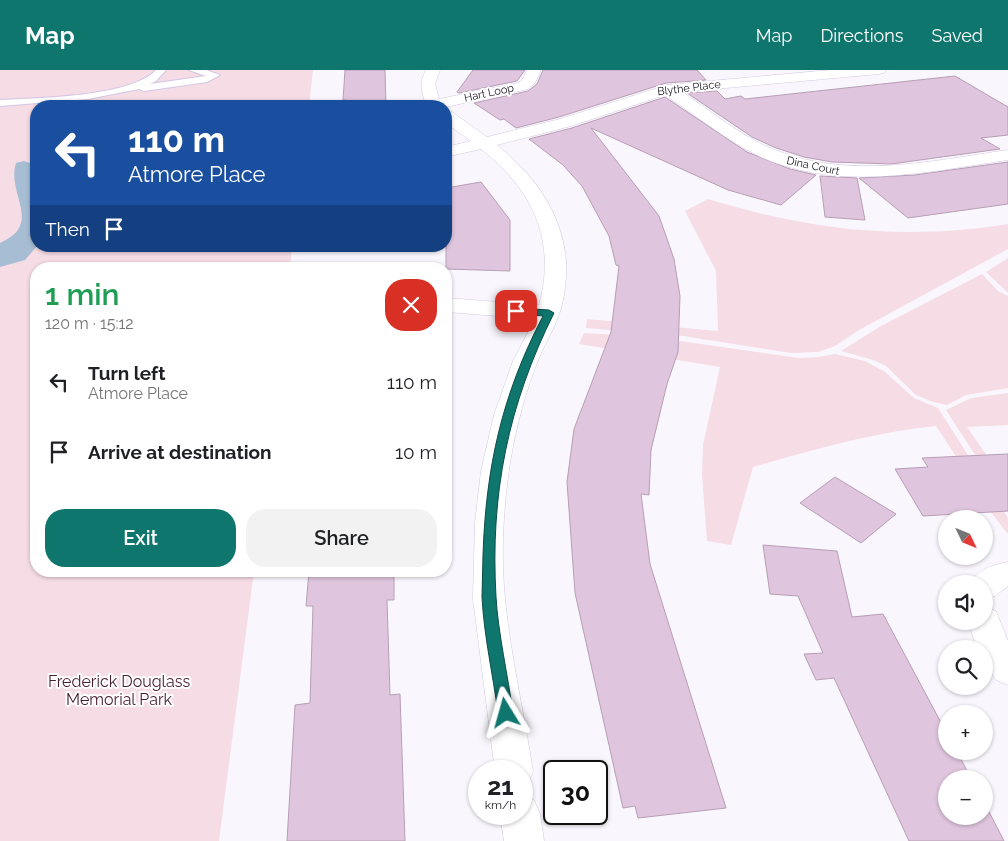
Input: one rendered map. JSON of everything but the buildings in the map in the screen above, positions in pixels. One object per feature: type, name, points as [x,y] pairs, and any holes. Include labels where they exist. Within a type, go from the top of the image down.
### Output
[{"type":"street","points":[[433,70],[428,82],[428,92],[433,100]]},
{"type":"street","name":"Hart Loop","points":[[452,105],[523,86],[528,83],[534,70]]},
{"type":"street","name":"Blythe Place","points":[[452,151],[564,123],[667,89],[879,70]]},
{"type":"street","name":"Dina Court","points":[[667,89],[768,154],[828,171],[848,173],[888,171],[1008,155]]},
{"type":"street","points":[[452,119],[514,168],[531,188],[543,209],[552,232],[557,261],[556,287],[549,313],[530,351],[511,402],[499,450],[491,513],[489,597],[512,760]]},
{"type":"street","points":[[452,305],[549,313]]},
{"type":"street","points":[[993,580],[998,576],[1008,574]]},
{"type":"street","points":[[987,630],[992,643],[1008,670]]},
{"type":"street","points":[[522,825],[524,841]]},
{"type":"lane","points":[[122,91],[154,80],[161,70]]},
{"type":"lane","points":[[38,100],[207,79],[215,74],[194,70]]},
{"type":"lane","points":[[0,104],[30,101]]},
{"type":"green space","name":"Frederick Douglass Memorial Park","points":[[0,70],[313,70],[310,100],[30,100],[30,252],[291,252],[291,262],[30,262],[30,577],[253,577],[219,841],[0,841]]},
{"type":"green space","points":[[708,199],[783,218],[856,230],[931,232],[1008,224],[1008,249],[859,330],[835,346],[818,352],[791,353],[683,336],[586,328],[587,319],[718,331],[716,271],[685,211]]},
{"type":"green space","points":[[1008,258],[1008,293],[986,272]]},
{"type":"green space","points":[[982,274],[998,291],[1008,296],[1008,388],[966,395],[947,405],[933,402],[916,395],[886,366],[873,360],[841,351],[881,326]]},
{"type":"green space","points":[[584,333],[652,337],[799,358],[835,354],[865,361],[885,372],[914,398],[938,408],[1008,518],[1008,534],[993,515],[993,510],[989,510],[986,506],[988,505],[936,426],[866,437],[753,467],[731,545],[707,541],[702,474],[703,445],[720,367],[579,344]]},
{"type":"green space","points":[[1008,393],[1008,425],[967,427],[1008,486],[1008,506],[946,410],[971,398]]},
{"type":"water","points":[[24,161],[30,163],[30,252],[32,252],[25,260],[0,267],[0,243],[13,235],[20,227],[22,218],[15,186],[16,163]]},
{"type":"route","points":[[506,713],[489,597],[491,513],[499,450],[511,402],[530,351],[549,313],[516,311]]}]
